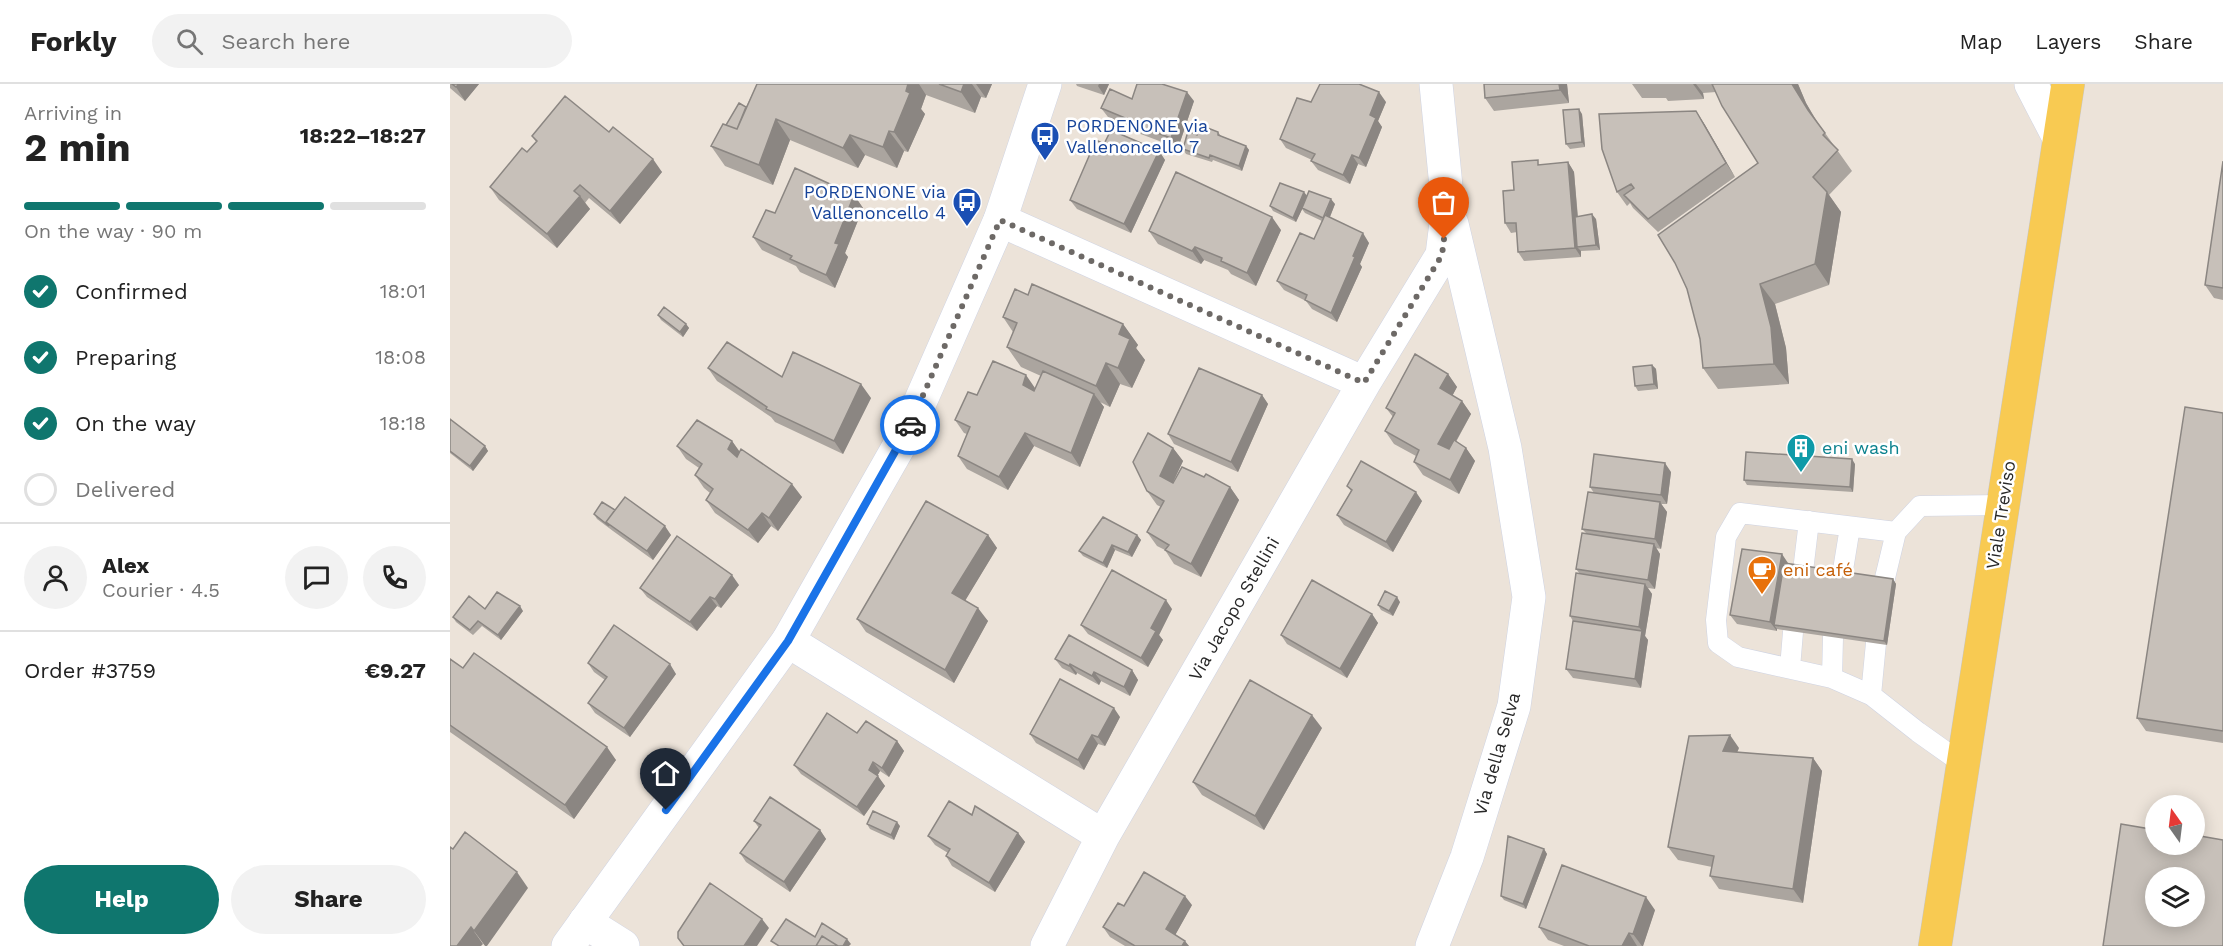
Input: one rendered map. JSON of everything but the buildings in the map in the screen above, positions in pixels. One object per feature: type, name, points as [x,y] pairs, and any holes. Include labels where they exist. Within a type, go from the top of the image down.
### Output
[{"type":"main road","name":"Viale Treviso","points":[[1935,946],[2068,84]]},
{"type":"street","points":[[623,946],[576,934],[788,641],[907,432],[1000,220],[1045,84]]},
{"type":"street","name":"Via Jacopo Stellini","points":[[1436,84],[1448,207],[1505,448]]},
{"type":"street","points":[[2031,84],[2060,138]]},
{"type":"street","name":"Via Jacopo Stellini","points":[[1047,946],[1103,836],[1364,383],[1442,255],[1448,207]]},
{"type":"street","points":[[1000,220],[1364,383]]},
{"type":"street","name":"Via della Selva","points":[[1432,946],[1467,857],[1514,706],[1529,597],[1505,448]]},
{"type":"street","points":[[788,641],[1103,836]]},
{"type":"lane","points":[[1884,582],[1896,532],[1920,506],[2003,505]]},
{"type":"lane","points":[[1896,532],[1740,513],[1726,537],[1716,620],[1718,643],[1738,657],[1832,678],[1871,694],[1963,764]]},
{"type":"lane","points":[[1803,571],[1809,522]]},
{"type":"lane","points":[[1842,576],[1850,527]]},
{"type":"lane","points":[[1790,668],[1792,632]]},
{"type":"lane","points":[[1832,678],[1833,637]]},
{"type":"lane","points":[[1871,694],[1876,643]]},
{"type":"way so far","points":[[910,425],[1000,220],[1364,383],[1442,255],[1444,239]]},
{"type":"place","name":"PORDENONE via Vallenoncello 7","points":[[1045,162]]},
{"type":"place","name":"PORDENONE via Vallenoncello 4","points":[[967,228]]},
{"type":"place","name":"eni wash","points":[[1801,474]]},
{"type":"place","name":"eni café","points":[[1762,596]]},
{"type":"route","points":[[666,810],[788,641],[910,425]]}]
